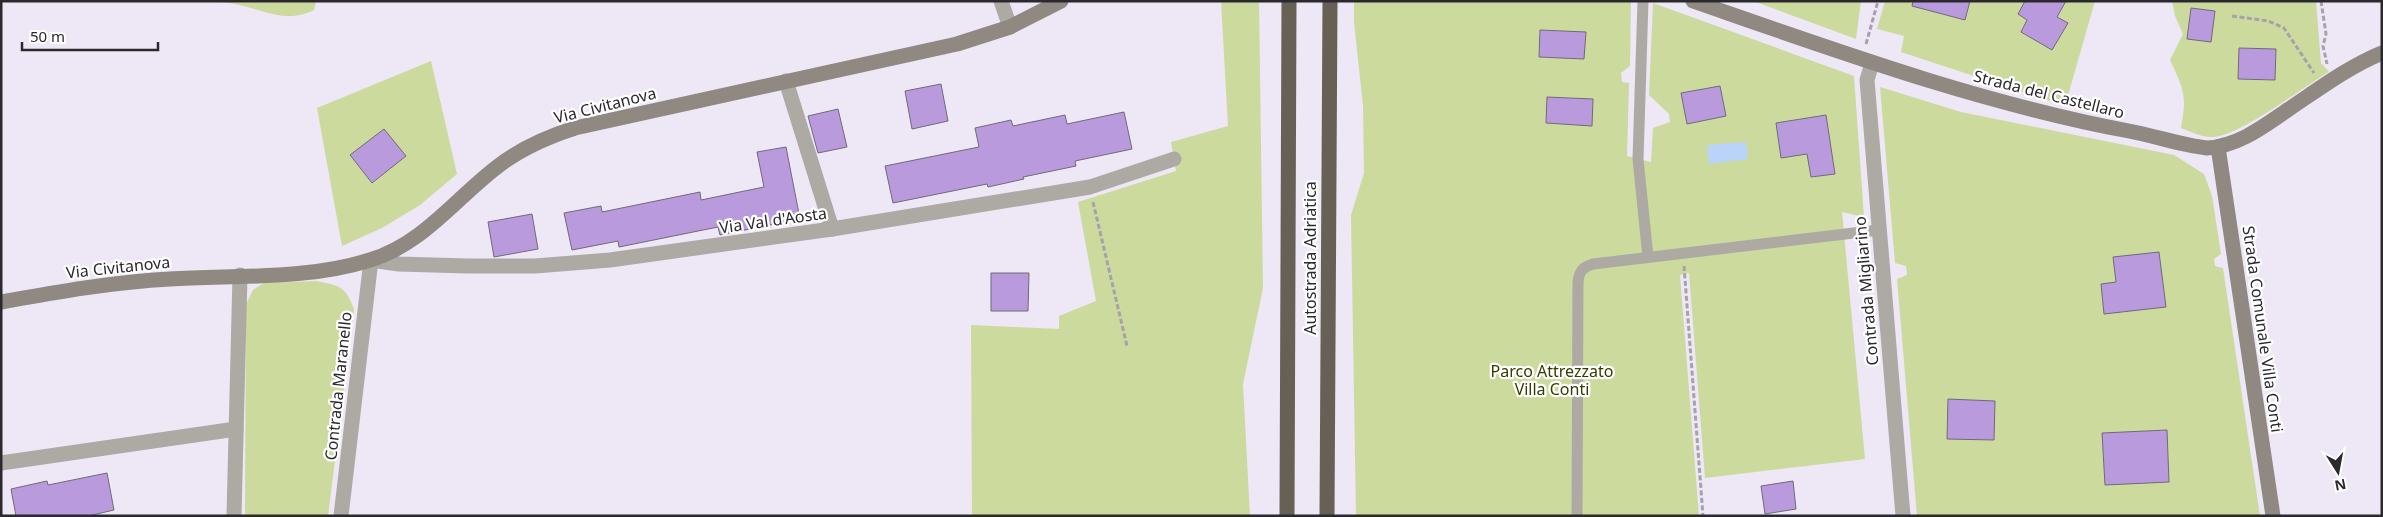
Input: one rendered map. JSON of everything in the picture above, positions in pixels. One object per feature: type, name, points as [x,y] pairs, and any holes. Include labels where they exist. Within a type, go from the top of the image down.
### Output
[{"type":"highway","name":"Autostrada Adriatica","points":[[1287,516],[1289,1]]},
{"type":"highway","name":"Autostrada Adriatica","points":[[1327,516],[1330,1]]},
{"type":"street","points":[[1002,1],[1010,27]]},
{"type":"street","name":"Via Civitanova","points":[[1,302],[80,288],[168,279],[309,271],[371,260],[395,249],[434,224],[498,166],[521,150],[547,138],[575,128],[958,44],[1010,27],[1061,1]]},
{"type":"street","name":"Strada del Castellaro","points":[[1693,1],[1867,61],[1992,100],[2080,122],[2195,146],[2218,147],[2256,132],[2328,82],[2382,53]]},
{"type":"street","name":"Contrada Migliarino","points":[[1867,61],[1903,516]]},
{"type":"street","points":[[786,81],[832,229]]},
{"type":"street","name":"Strada Comunale Villa Conti","points":[[2218,147],[2273,516]]},
{"type":"street","name":"Via Val d'Aosta","points":[[371,260],[416,265],[535,266],[620,258],[832,229],[1090,187],[1174,158]]},
{"type":"street","name":"Contrada Maranello","points":[[341,516],[371,260]]},
{"type":"street","points":[[234,516],[240,275]]},
{"type":"street","points":[[1,463],[236,429]]},
{"type":"lane","points":[[1643,1],[1638,159],[1648,257]]},
{"type":"lane","points":[[1577,516],[1579,273],[1584,267],[1593,264],[1648,257],[1879,230]]},
{"type":"path","points":[[1867,61],[1878,1]]},
{"type":"path","points":[[2321,1],[2326,34],[2323,46],[2328,82]]},
{"type":"path","points":[[2232,16],[2268,21],[2284,28],[2328,82]]},
{"type":"path","points":[[1090,187],[1127,346]]},
{"type":"path","points":[[1684,253],[1703,516]]},
{"type":"path","points":[[1675,269],[1694,267]]},
{"type":"green space","points":[[169,1],[316,1],[314,10],[294,16],[284,16],[235,4]]},
{"type":"green space","points":[[1221,1],[1259,1],[1263,288],[1243,384],[1250,516],[972,516],[971,325],[1059,329],[1059,316],[1096,301],[1078,202],[1176,171],[1171,142],[1228,126]]},
{"type":"green space","name":"Parco Attrezzato Villa Conti","points":[[1354,1],[1631,1],[1630,66],[1621,73],[1622,82],[1629,83],[1627,156],[1651,162],[1653,128],[1670,122],[1669,114],[1649,95],[1653,3],[1854,76],[1864,217],[1842,212],[1865,459],[1705,478],[1689,273],[1680,275],[1699,516],[1356,516],[1351,215],[1364,173],[1363,106],[1354,22]],"holes":[[[1540,30],[1585,32],[1584,58],[1539,57]],[[1720,86],[1726,116],[1681,93]],[[1547,97],[1593,99],[1591,125],[1546,123]],[[1826,115],[1835,174],[1811,177],[1807,154],[1781,158],[1776,123]]]},
{"type":"green space","points":[[1753,1],[1861,1],[1856,39],[1756,2]]},
{"type":"green space","points":[[1885,1],[1931,1],[1929,10],[1965,20],[1970,1],[2025,1],[2018,14],[2027,20],[2021,32],[2052,50],[2067,23],[2057,17],[2064,5],[2058,1],[2095,1],[2065,106],[1901,52],[1904,36],[1877,29]]},
{"type":"green space","points":[[2172,1],[2316,1],[2321,63],[2329,72],[2256,119],[2226,134],[2206,137],[2181,128],[2184,108],[2183,93],[2170,60],[2183,34],[2175,16]],"holes":[[[2215,11],[2211,41],[2187,38]],[[2239,48],[2276,49],[2275,80],[2238,79]]]},
{"type":"green space","points":[[431,61],[457,174],[420,205],[382,228],[342,246],[317,108]],"holes":[[[384,129],[406,156],[372,183],[350,156]]]},
{"type":"green space","points":[[1880,87],[1961,112],[2174,155],[2204,174],[2212,196],[2221,254],[2214,259],[2215,266],[2223,268],[2260,516],[1917,516],[1897,279],[1907,275],[1906,266],[1895,263]]},
{"type":"green space","points":[[316,281],[341,288],[348,295],[354,309],[328,516],[245,516],[246,304],[253,290],[264,283]]},
{"type":"water","points":[[1746,142],[1748,159],[1709,164],[1707,145]]},
{"type":"building","points":[[1913,1],[1970,1],[1965,20],[1912,6]]},
{"type":"building","points":[[2025,1],[2066,1],[2057,17],[2068,23],[2052,50],[2021,32],[2027,20],[2018,14]]},
{"type":"building","points":[[2191,8],[2215,11],[2211,42],[2187,39]]},
{"type":"building","points":[[1540,30],[1586,32],[1584,59],[1539,57]]},
{"type":"building","points":[[2239,48],[2276,49],[2275,80],[2238,79]]},
{"type":"building","points":[[941,84],[948,121],[912,129],[905,91]]},
{"type":"building","points":[[1720,86],[1726,116],[1687,124],[1681,93]]},
{"type":"building","points":[[1547,97],[1593,99],[1592,126],[1546,123]]},
{"type":"building","points":[[838,109],[847,147],[818,153],[808,116]]},
{"type":"building","points":[[1124,112],[1132,149],[1075,161],[1076,166],[1023,177],[1024,179],[988,187],[987,184],[893,203],[885,166],[979,147],[975,128],[1011,120],[1013,126],[1065,115],[1067,124]]},
{"type":"building","points":[[1826,115],[1835,174],[1811,177],[1807,154],[1781,158],[1776,123]]},
{"type":"building","points":[[384,129],[406,156],[372,183],[350,155]]},
{"type":"building","points":[[786,147],[800,219],[720,235],[718,227],[619,247],[618,241],[572,250],[564,213],[601,206],[602,212],[700,192],[701,200],[764,187],[757,152]]},
{"type":"building","points":[[532,214],[538,249],[494,257],[488,222]]},
{"type":"building","points":[[2159,252],[2166,307],[2104,314],[2101,284],[2116,282],[2113,257]]},
{"type":"building","points":[[991,273],[1029,273],[1028,311],[991,311]]},
{"type":"building","points":[[1948,399],[1995,401],[1994,440],[1947,439]]},
{"type":"building","points":[[2167,430],[2169,482],[2105,485],[2102,433]]},
{"type":"building","points":[[107,473],[114,510],[88,516],[16,516],[11,489],[47,481],[48,485]]},
{"type":"building","points":[[1793,481],[1796,509],[1765,514],[1761,486]]}]
